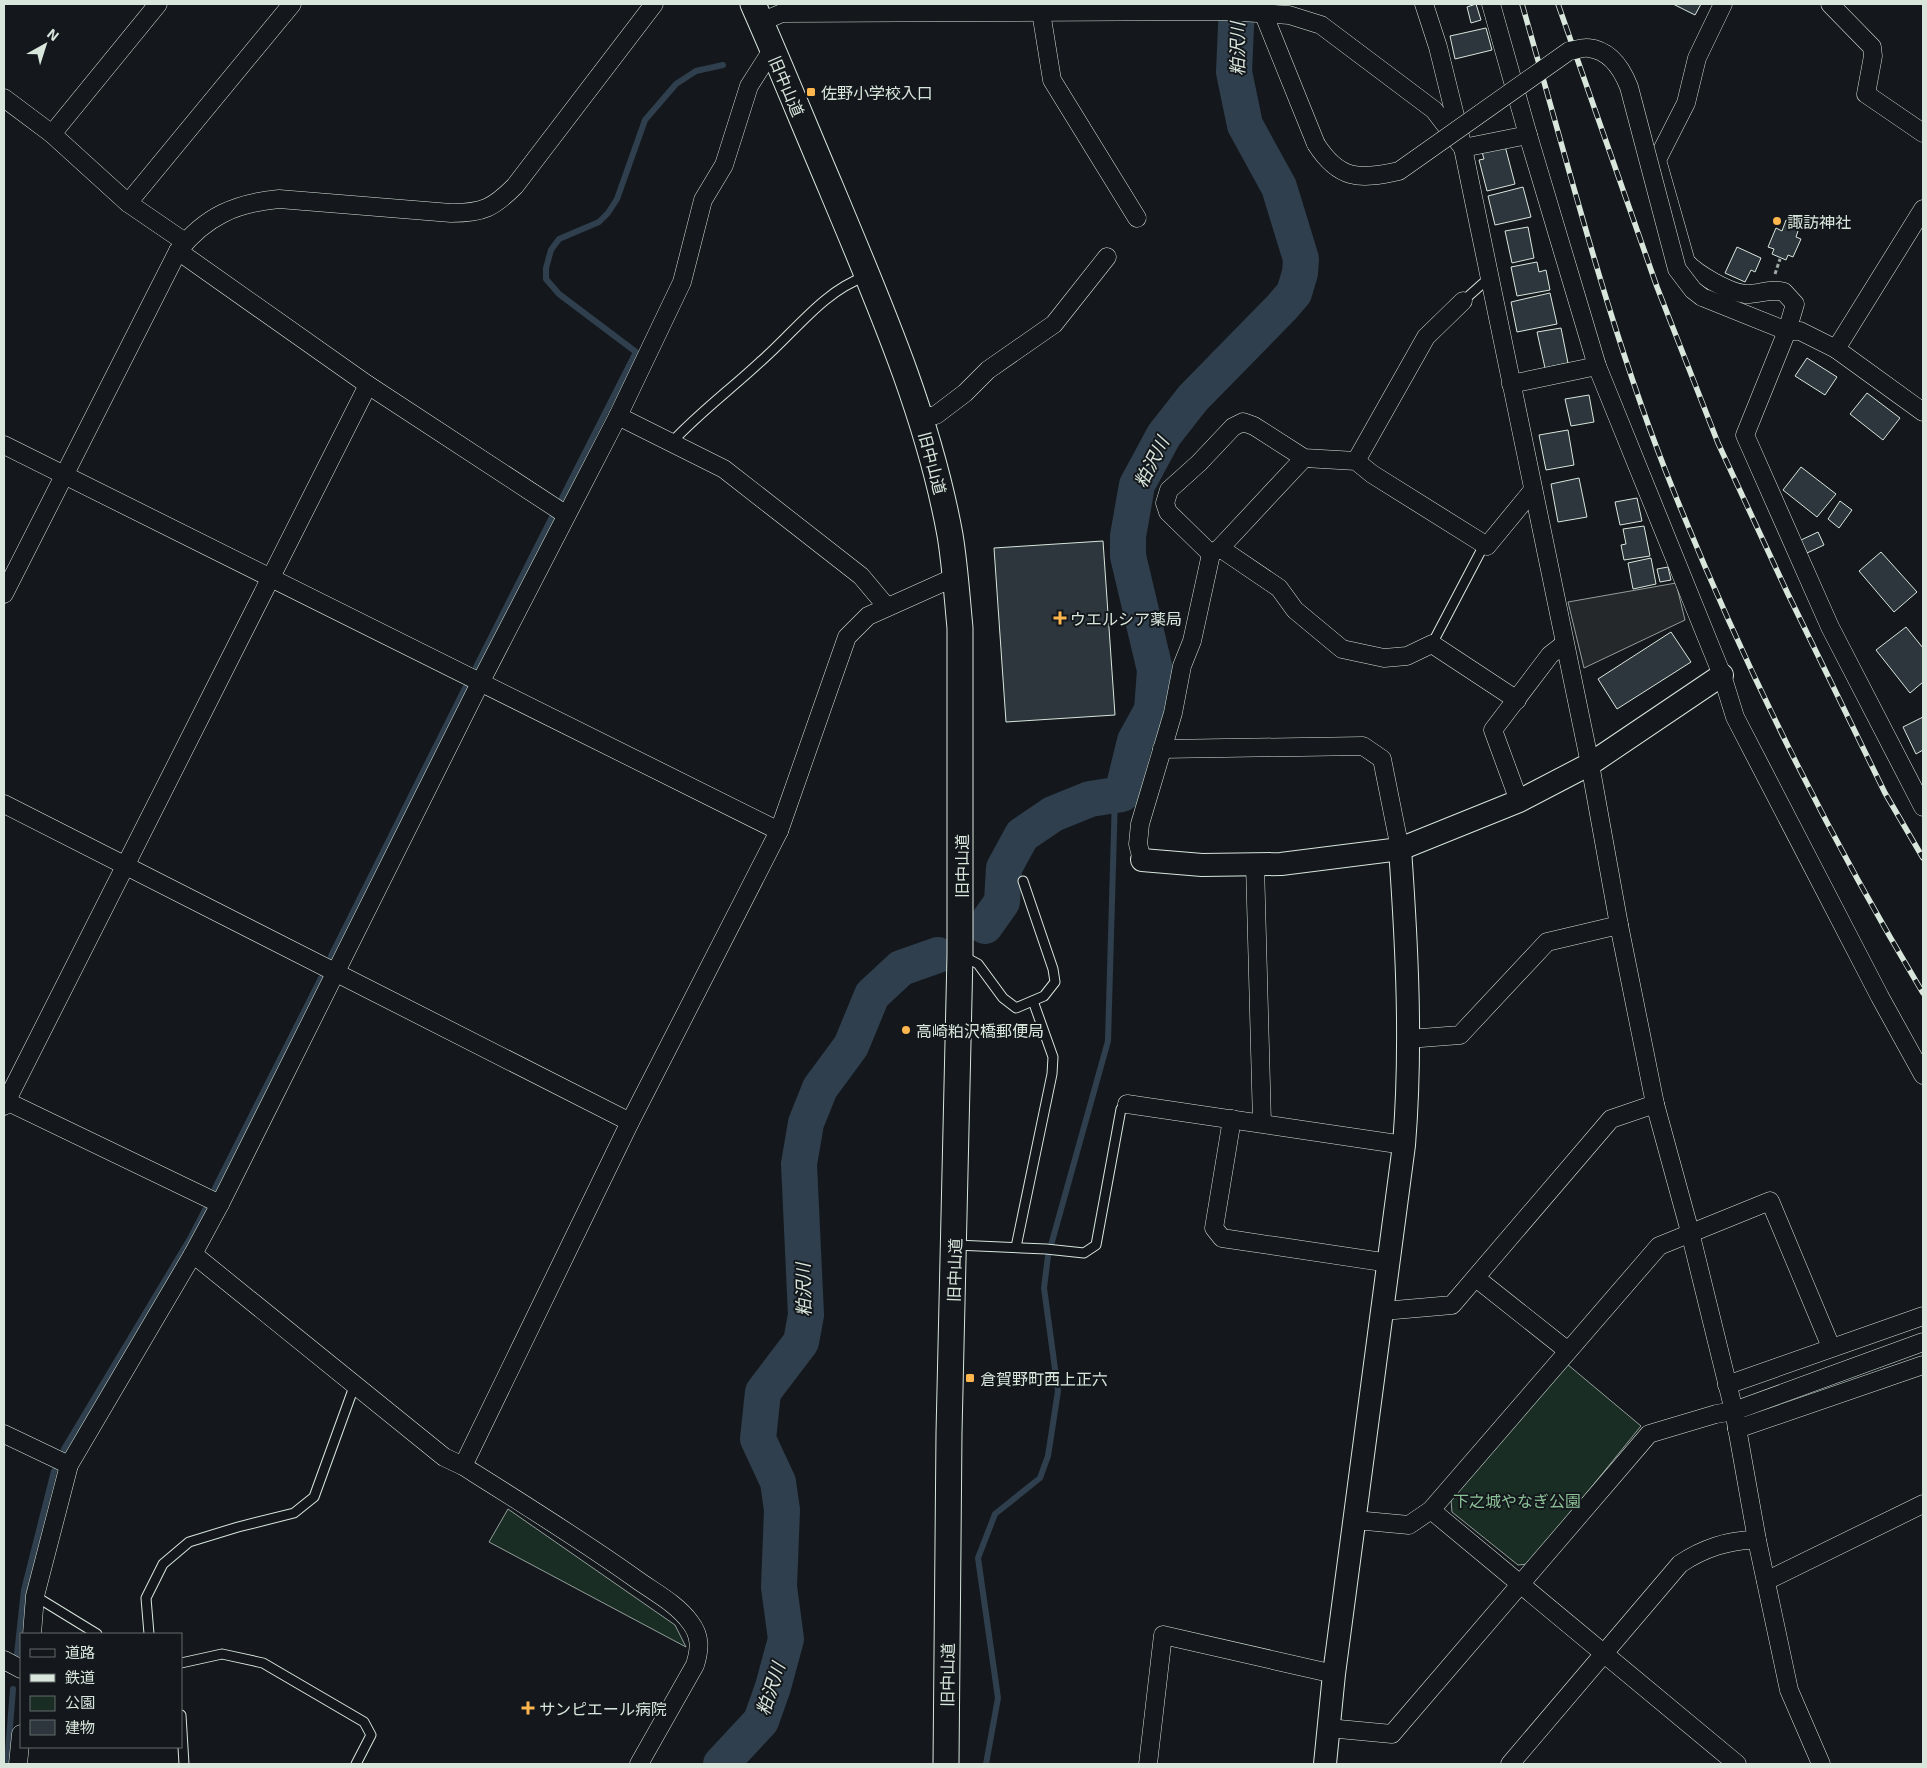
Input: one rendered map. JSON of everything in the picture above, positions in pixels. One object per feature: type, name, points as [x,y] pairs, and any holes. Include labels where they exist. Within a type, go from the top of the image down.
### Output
[{"type":"main road","name":"旧中山道","points":[[757,13],[867,276],[921,418],[948,527],[956,577],[961,656],[960,955],[955,1245],[949,1433],[946,1764]]},
{"type":"street","points":[[52,134],[158,4]]},
{"type":"street","points":[[128,203],[292,4]]},
{"type":"street","points":[[4,594],[182,246],[224,211],[252,202],[279,199],[451,213],[476,213],[497,204],[515,186],[654,4]]},
{"type":"street","points":[[1424,4],[1438,47],[1463,148],[1590,764],[1619,925],[1656,1104],[1734,1411],[1756,1540],[1789,1690],[1821,1764]]},
{"type":"street","points":[[1491,4],[1528,136],[1598,366],[1722,675],[1735,717],[1923,1075]]},
{"type":"street","points":[[1723,4],[1697,58],[1686,103],[1657,160],[1686,262],[1693,270],[1734,291],[1746,294],[1769,290],[1784,292],[1795,304],[1787,331],[1745,434],[1830,627],[1923,807]]},
{"type":"street","points":[[1830,4],[1872,47],[1873,56],[1866,94],[1923,133]]},
{"type":"street","points":[[757,13],[1226,11],[1264,15],[1289,15],[1321,25],[1434,110],[1463,148]]},
{"type":"street","points":[[1041,12],[1052,80],[1137,218]]},
{"type":"street","points":[[1264,15],[1316,144],[1331,164],[1341,172],[1353,176],[1375,176],[1399,171],[1569,51],[1588,48],[1607,54],[1622,69],[1630,87],[1677,269],[1693,290],[1702,297],[1787,331],[1800,331],[1836,349],[1923,412]]},
{"type":"street","points":[[32,1633],[35,1596],[68,1465],[193,1254],[220,1204],[334,971],[566,514],[618,416],[682,282],[703,200],[724,164],[749,86],[772,50]]},
{"type":"street","points":[[4,98],[52,134],[128,203],[182,246],[368,384],[566,514]]},
{"type":"street","points":[[1463,148],[1528,136]]},
{"type":"street","points":[[1836,349],[1923,209]]},
{"type":"street","points":[[921,418],[936,415],[965,394],[988,370],[1054,324],[1107,257]]},
{"type":"street","points":[[1356,461],[1426,337],[1463,301]]},
{"type":"street","points":[[1511,384],[1598,366]]},
{"type":"street","points":[[220,1204],[5,1102],[368,384]]},
{"type":"street","points":[[618,416],[724,469],[861,576],[887,607]]},
{"type":"street","points":[[1517,700],[1432,644],[1407,656],[1384,658],[1342,649],[1295,610],[1278,588],[1216,551],[1168,512],[1165,503],[1169,490],[1199,464],[1233,427],[1243,422],[1254,426],[1304,458],[1356,461],[1487,546],[1533,490]]},
{"type":"street","points":[[4,445],[779,832]]},
{"type":"street","points":[[1304,458],[1216,551],[1192,641],[1182,666],[1173,713],[1140,824],[1138,844],[1142,860],[1202,865],[1281,864],[1400,849],[1519,802],[1590,764],[1722,675]]},
{"type":"street","points":[[463,1466],[630,1122],[779,832],[844,642],[856,626],[868,616],[956,577]]},
{"type":"street","points":[[1519,802],[1493,730],[1550,655],[1564,644]]},
{"type":"street","points":[[1162,749],[1363,746],[1382,759],[1400,849],[1408,972],[1408,1039],[1404,1145],[1334,1674],[1325,1764]]},
{"type":"street","points":[[4,804],[630,1122]]},
{"type":"street","points":[[1255,864],[1262,1123]]},
{"type":"street","points":[[1408,1039],[1460,1035],[1547,942],[1619,925]]},
{"type":"street","points":[[1128,1104],[1404,1145]]},
{"type":"street","points":[[1383,1312],[1452,1305],[1610,1118],[1656,1104]]},
{"type":"street","points":[[1232,1119],[1214,1228],[1222,1238],[1389,1263]]},
{"type":"street","points":[[1354,1520],[1409,1525],[1431,1510],[1659,1246],[1770,1201],[1831,1347]]},
{"type":"street","points":[[193,1254],[355,1383],[444,1457],[463,1466],[593,1548],[678,1609],[691,1623],[698,1638],[700,1651],[639,1764]]},
{"type":"street","points":[[1476,1278],[1568,1351]]},
{"type":"street","points":[[1727,1385],[1923,1316]]},
{"type":"street","points":[[1328,1728],[1392,1734],[1650,1434],[1716,1414],[1734,1411],[1923,1342]]},
{"type":"street","points":[[1737,1430],[1923,1365]]},
{"type":"street","points":[[4,1434],[68,1465]]},
{"type":"street","points":[[1766,1581],[1923,1504]]},
{"type":"street","points":[[1431,1510],[1737,1764]]},
{"type":"street","points":[[1510,1764],[1680,1564],[1695,1554],[1740,1540],[1756,1540]]},
{"type":"street","points":[[1148,1764],[1164,1635],[1334,1674]]},
{"type":"street","points":[[4,1660],[20,1668]]},
{"type":"street","points":[[18,1764],[20,1744]]},
{"type":"lane","points":[[672,442],[684,429],[762,361],[832,292],[867,276]]},
{"type":"lane","points":[[1463,301],[1490,277]]},
{"type":"lane","points":[[1432,644],[1484,545]]},
{"type":"lane","points":[[960,955],[978,964],[1003,998],[1016,1008],[1044,996],[1055,982],[1053,969],[1023,881]]},
{"type":"lane","points":[[1016,1248],[1052,1074],[1053,1057],[1033,1001]]},
{"type":"lane","points":[[955,1245],[1046,1249],[1084,1254],[1096,1245],[1121,1109],[1128,1104]]},
{"type":"lane","points":[[149,1633],[146,1598],[163,1564],[183,1547],[190,1542],[238,1527],[294,1513],[314,1497],[355,1383]]},
{"type":"lane","points":[[35,1596],[95,1633]]},
{"type":"lane","points":[[182,1664],[222,1654],[263,1664],[364,1722],[371,1735],[356,1764]]},
{"type":"lane","points":[[182,1731],[184,1764]]},
{"type":"green space","name":"下之城やなぎ公園","points":[[1567,1364],[1641,1426],[1529,1564],[1518,1565],[1452,1512],[1451,1500]]},
{"type":"green space","points":[[508,1509],[675,1625],[686,1647],[489,1542]]},
{"type":"shaded area","points":[[1676,583],[1685,620],[1584,668],[1568,602]]},
{"type":"building","points":[[1476,4],[1481,20],[1471,23],[1467,7]]},
{"type":"building","points":[[1673,4],[1701,4],[1695,15]]},
{"type":"building","points":[[1486,28],[1492,50],[1455,59],[1450,36]]},
{"type":"building","points":[[1505,146],[1515,184],[1487,191],[1479,160],[1484,159],[1482,152]]},
{"type":"building","points":[[1523,187],[1531,217],[1495,225],[1488,196]]},
{"type":"building","points":[[1786,220],[1800,225],[1796,237],[1801,239],[1793,257],[1788,255],[1786,260],[1772,254],[1774,249],[1768,247],[1776,228],[1782,231]]},
{"type":"building","points":[[1528,227],[1534,258],[1512,263],[1505,231]]},
{"type":"building","points":[[1737,247],[1761,258],[1755,272],[1751,270],[1745,282],[1725,273]]},
{"type":"building","points":[[1537,262],[1539,272],[1546,270],[1550,290],[1517,296],[1511,267]]},
{"type":"building","points":[[1550,293],[1557,324],[1517,332],[1511,302]]},
{"type":"building","points":[[1561,328],[1568,363],[1545,368],[1537,332]]},
{"type":"building","points":[[1807,358],[1837,377],[1825,395],[1795,376]]},
{"type":"building","points":[[1867,393],[1900,418],[1883,440],[1850,414]]},
{"type":"building","points":[[1589,395],[1594,422],[1571,426],[1565,399]]},
{"type":"building","points":[[1568,430],[1574,465],[1546,470],[1539,435]]},
{"type":"building","points":[[1801,467],[1836,494],[1817,517],[1783,490]]},
{"type":"building","points":[[1579,478],[1587,517],[1558,522],[1551,484]]},
{"type":"building","points":[[1637,498],[1642,521],[1620,525],[1615,502]]},
{"type":"building","points":[[1840,501],[1852,510],[1839,528],[1828,519]]},
{"type":"building","points":[[1644,526],[1650,556],[1624,560],[1621,545],[1626,544],[1623,529]]},
{"type":"building","points":[[1818,532],[1824,545],[1807,553],[1801,540]]},
{"type":"building","points":[[1103,541],[1115,715],[1006,722],[994,548]]},
{"type":"building","points":[[1881,552],[1917,592],[1894,612],[1859,571]]},
{"type":"building","points":[[1651,558],[1656,584],[1633,589],[1628,563]]},
{"type":"building","points":[[1668,567],[1671,580],[1660,582],[1657,569]]},
{"type":"building","points":[[1906,627],[1923,648],[1923,682],[1910,693],[1876,650]]},
{"type":"building","points":[[1671,632],[1691,662],[1617,709],[1598,679]]},
{"type":"building","points":[[1923,717],[1923,750],[1916,754],[1903,727]]},
{"type":"waterway","name":"粕沢川","points":[[985,926],[1002,902],[1004,868],[1022,835],[1053,814],[1090,799],[1122,794],[1135,741],[1152,710],[1155,670],[1128,556],[1128,536],[1137,485],[1164,435],[1193,398],[1294,293],[1300,273],[1301,259],[1279,187],[1245,125],[1234,72],[1237,4]]},
{"type":"waterway","points":[[562,498],[636,352],[559,294],[546,279],[546,268],[551,250],[559,239],[599,222],[608,213],[617,199],[645,120],[676,84],[696,71],[723,65]]},
{"type":"waterway","points":[[476,667],[552,517]]},
{"type":"waterway","points":[[331,956],[465,688]]},
{"type":"waterway","points":[[986,1764],[998,1698],[978,1558],[995,1514],[1040,1478],[1048,1456],[1058,1391],[1044,1288],[1048,1256],[1108,1041],[1115,796]]},
{"type":"waterway","name":"粕沢川","points":[[721,1764],[761,1721],[773,1687],[786,1639],[779,1587],[782,1510],[778,1482],[758,1439],[763,1392],[801,1342],[806,1315],[799,1164],[806,1123],[820,1088],[851,1046],[872,995],[901,968],[938,955]]},
{"type":"waterway","points":[[215,1188],[321,978]]},
{"type":"waterway","points":[[64,1449],[191,1237],[205,1210]]},
{"type":"waterway","points":[[17,1654],[24,1590],[54,1471]]},
{"type":"waterway","points":[[7,1764],[13,1689]]},
{"type":"railway","points":[[1522,4],[1610,311],[1651,432],[1674,492],[1729,620],[1789,747],[1854,872],[1923,993]]},
{"type":"railway","points":[[1558,4],[1657,287],[1718,443],[1787,592],[1885,793],[1923,858]]},
{"type":"place","name":"佐野小学校入口","points":[[811,92]]},
{"type":"place","name":"諏訪神社","points":[[1777,221]]},
{"type":"place","name":"ウエルシア薬局","points":[[1060,618]]},
{"type":"place","name":"高崎粕沢橋郵便局","points":[[906,1030]]},
{"type":"place","name":"倉賀野町西上正六","points":[[970,1378]]},
{"type":"place","name":"サンピエール病院","points":[[528,1708]]}]
